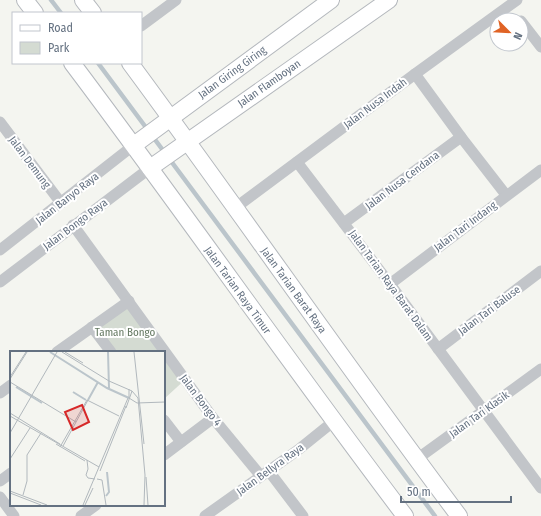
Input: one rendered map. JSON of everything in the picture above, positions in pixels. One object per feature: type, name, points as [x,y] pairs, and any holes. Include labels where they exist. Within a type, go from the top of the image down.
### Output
[{"type":"street","points":[[25,0],[34,12]]},
{"type":"street","points":[[83,0],[92,12]]},
{"type":"street","points":[[142,25],[176,0]]},
{"type":"street","name":"Jalan Giring Giring","points":[[137,143],[166,120],[331,0]]},
{"type":"street","name":"Jalan Flamboyan","points":[[154,165],[389,0]]},
{"type":"street","points":[[511,2],[517,12]]},
{"type":"street","name":"Jalan Nusa Indah","points":[[235,208],[511,2]]},
{"type":"street","points":[[529,31],[541,47]]},
{"type":"street","name":"Jalan Tarian Raya Timur","points":[[73,64],[154,165],[334,421],[406,516]]},
{"type":"street","name":"Jalan Tarian Barat Raya","points":[[131,64],[166,120],[185,142],[235,208],[416,459],[459,516]]},
{"type":"street","points":[[415,74],[460,136],[506,195]]},
{"type":"street","name":"Jalan Demung","points":[[0,122],[61,203]]},
{"type":"street","name":"Jalan Nusa Cendana","points":[[344,223],[460,136]]},
{"type":"street","name":"Jalan Banyo Raya","points":[[0,250],[137,143]]},
{"type":"street","name":"Jalan Tarian Raya Barat Dalam","points":[[297,162],[390,284],[541,488]]},
{"type":"street","name":"Jalan Bongo Raya","points":[[0,282],[73,225],[154,165]]},
{"type":"street","name":"Jalan Tari Indang","points":[[390,284],[541,170]]},
{"type":"street","name":"Jalan Bongo 4","points":[[73,225],[214,418],[303,516]]},
{"type":"street","name":"Jalan Tari Baluse","points":[[438,349],[541,271]]},
{"type":"street","points":[[58,351],[129,301]]},
{"type":"street","points":[[92,327],[110,351]]},
{"type":"street","name":"Jalan Tari Klasik","points":[[416,459],[541,369]]},
{"type":"street","points":[[0,393],[10,386]]},
{"type":"street","points":[[165,454],[214,418]]},
{"type":"street","points":[[165,421],[181,442]]},
{"type":"street","name":"Jalan Bellyra Raya","points":[[205,516],[298,450],[334,421]]},
{"type":"street","points":[[0,481],[10,474]]},
{"type":"street","points":[[0,497],[14,516]]},
{"type":"street","points":[[81,516],[95,506]]},
{"type":"green space","name":"Taman Bongo","points":[[128,305],[188,377],[165,398],[165,351],[116,351],[96,327]]},
{"type":"waterway","points":[[51,0],[60,12]]},
{"type":"waterway","points":[[99,64],[435,516]]}]
